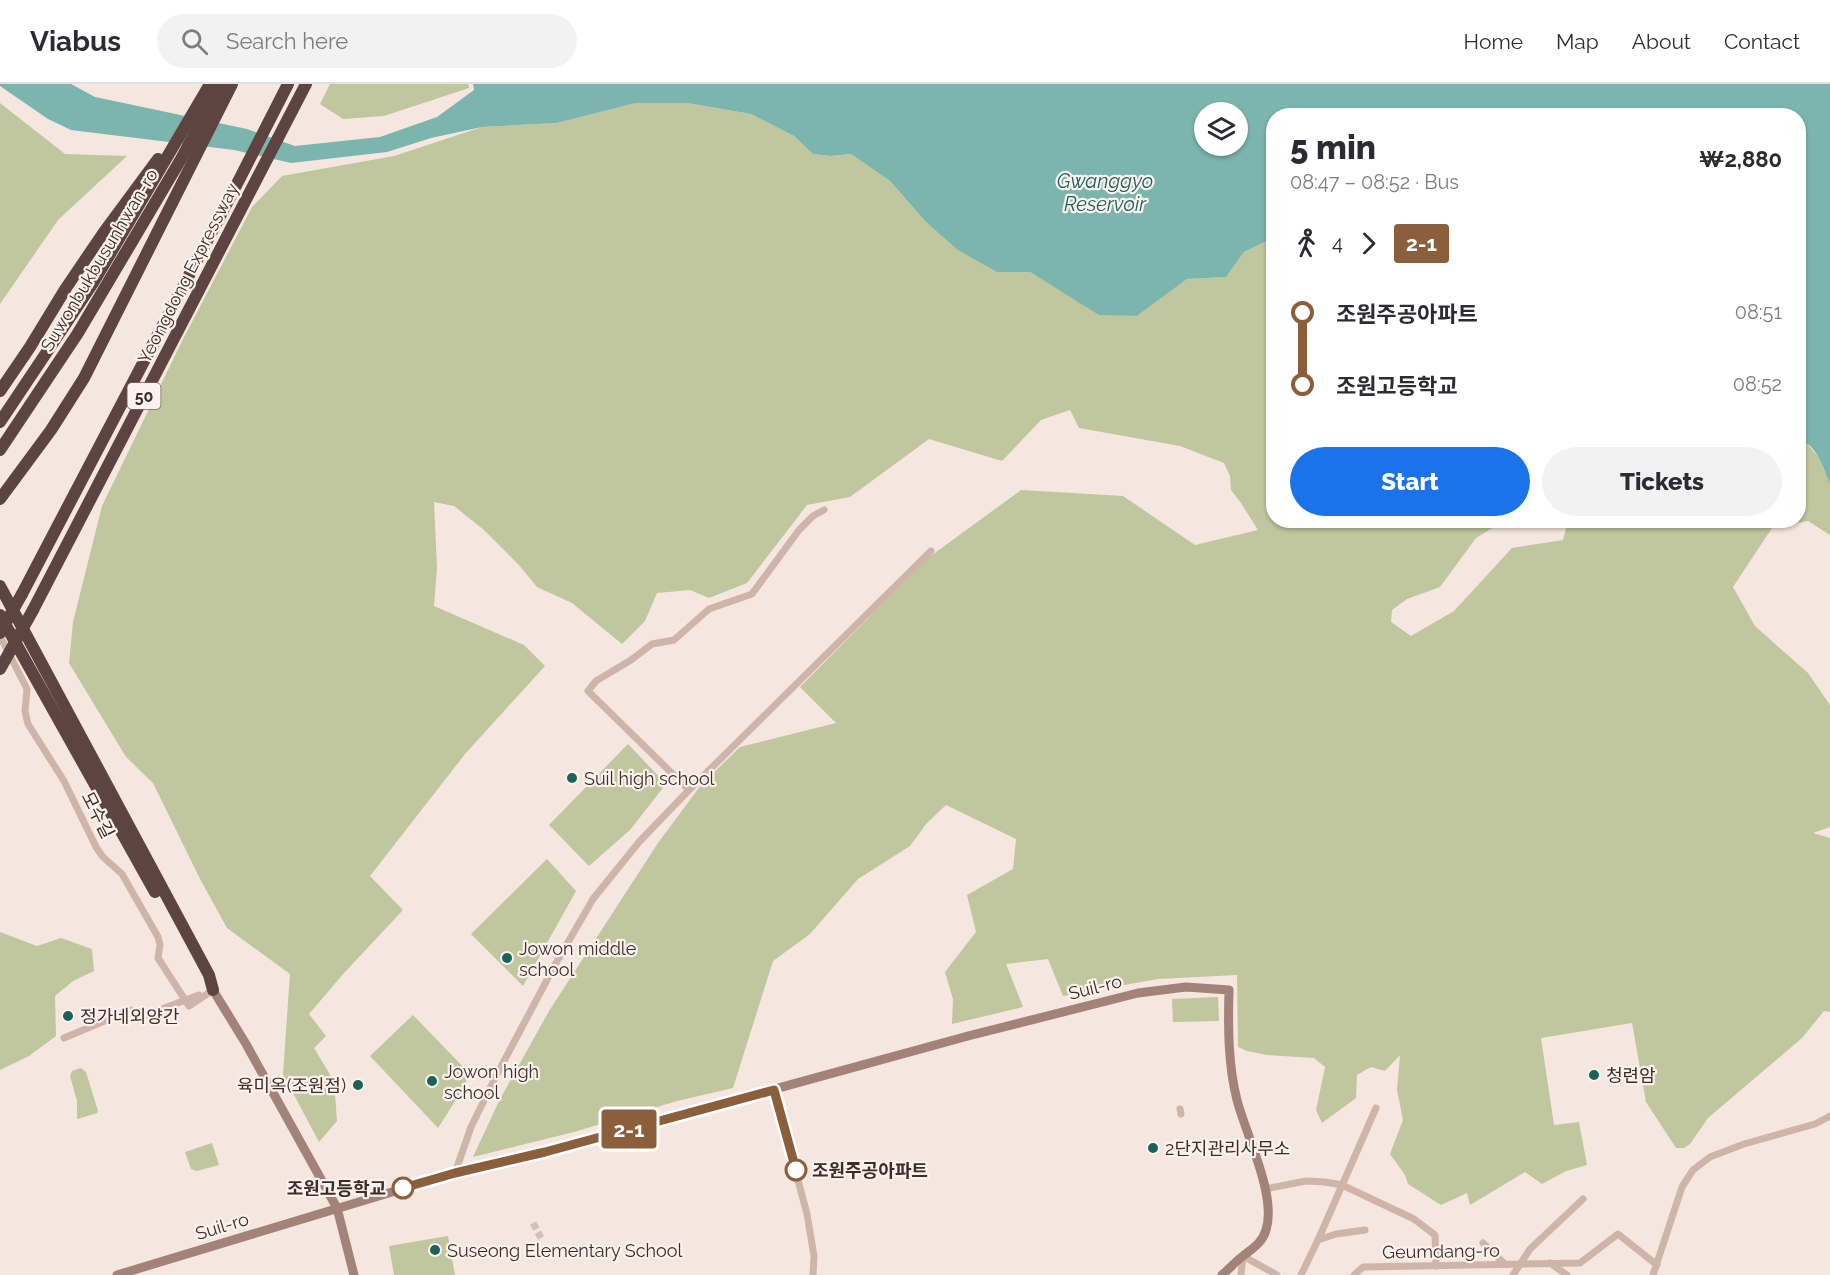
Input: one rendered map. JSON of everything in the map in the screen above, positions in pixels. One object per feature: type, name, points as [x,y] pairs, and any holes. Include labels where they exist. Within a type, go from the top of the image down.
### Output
[{"type":"highway","points":[[0,500],[51,430],[84,378],[176,158],[193,102],[213,84]]},
{"type":"highway","name":"Suwonbukbusunhwan-ro","points":[[0,450],[78,333],[176,158],[213,84]]},
{"type":"highway","points":[[0,391],[104,232],[176,158],[232,84]]},
{"type":"highway","name":"Yeongdong Expressway","points":[[0,635],[288,84]]},
{"type":"highway","name":"Yeongdong Expressway","points":[[0,669],[33,610],[306,84]]},
{"type":"highway","name":"Suwonbukbusunhwan-ro","points":[[0,422],[176,158]]},
{"type":"highway","points":[[0,586],[209,975],[213,990]]},
{"type":"highway","points":[[0,615],[204,978],[213,990]]},
{"type":"street","points":[[690,790],[588,691],[596,681],[652,644],[674,640],[709,609],[752,594],[799,530],[813,516],[824,510]]},
{"type":"street","points":[[455,1173],[471,1127],[494,1080],[593,899],[639,842],[931,551]]},
{"type":"street","name":"모수길","points":[[0,635],[27,688],[25,711],[28,724],[64,781],[96,847],[122,874],[158,937],[160,945],[158,958],[184,1000]]},
{"type":"street","name":"Suil-ro","points":[[117,1275],[455,1173],[545,1152],[968,1036],[1138,993],[1186,987],[1229,990],[1230,1052],[1237,1099],[1265,1189]]},
{"type":"street","points":[[64,1038],[132,1010],[135,1019],[213,990],[246,1044],[337,1208],[354,1275]]},
{"type":"street","points":[[774,1090],[807,1214],[814,1256],[813,1275]]},
{"type":"street","points":[[1301,1275],[1376,1108]]},
{"type":"street","points":[[1653,1275],[1682,1187],[1693,1170],[1710,1157],[1744,1144],[1815,1124],[1830,1116]]},
{"type":"street","points":[[1222,1275],[1257,1247],[1266,1230],[1270,1209],[1265,1189],[1306,1181],[1342,1185],[1414,1219],[1434,1235],[1436,1266]]},
{"type":"street","name":"Geumdang-ro","points":[[1520,1264],[1530,1249],[1583,1198]]},
{"type":"street","points":[[1318,1239],[1365,1230]]},
{"type":"street","name":"Geumdang-ro","points":[[1354,1275],[1363,1268],[1580,1263],[1618,1234],[1657,1265]]},
{"type":"street","points":[[1483,1243],[1505,1264]]},
{"type":"street","points":[[1241,1275],[1243,1256]]},
{"type":"street","points":[[1243,1256],[1277,1275]]},
{"type":"street","points":[[1550,1263],[1567,1275]]},
{"type":"street","points":[[1513,1275],[1520,1264]]},
{"type":"street","name":"Geumdang-ro","points":[[1363,1268],[1373,1275]]},
{"type":"green space","points":[[330,84],[468,84],[469,88],[384,116],[343,119],[320,104]]},
{"type":"green space","points":[[0,103],[65,154],[127,156],[58,220],[0,304]]},
{"type":"green space","points":[[636,103],[687,103],[751,114],[794,136],[813,154],[831,156],[851,154],[890,181],[925,221],[997,272],[1030,272],[1099,314],[1137,316],[1187,279],[1226,277],[1244,252],[1266,241],[1266,528],[1492,528],[1476,538],[1440,587],[1407,599],[1392,610],[1391,622],[1411,636],[1454,611],[1512,548],[1563,540],[1566,528],[1772,528],[1733,587],[1755,626],[1808,673],[1830,705],[1830,827],[1813,833],[1830,838],[1830,1012],[1824,1011],[1802,1038],[1708,1118],[1690,1144],[1684,1148],[1676,1148],[1646,1102],[1632,1023],[1541,1038],[1554,1125],[1579,1122],[1587,1165],[1566,1171],[1542,1184],[1525,1172],[1470,1205],[1467,1193],[1441,1205],[1408,1184],[1405,1175],[1390,1154],[1403,1120],[1397,1090],[1400,1055],[1385,1071],[1371,1067],[1357,1075],[1356,1098],[1322,1123],[1316,1110],[1325,1067],[1314,1058],[1267,1055],[1238,1047],[1237,975],[1158,979],[1063,996],[1048,959],[1006,964],[1023,1007],[952,1024],[953,999],[945,972],[976,932],[967,895],[1013,869],[1016,839],[946,805],[927,823],[910,846],[858,879],[810,934],[773,961],[733,1088],[473,1157],[499,1101],[549,1011],[658,843],[701,785],[740,747],[836,723],[800,687],[928,558],[1021,490],[1123,496],[1195,545],[1258,530],[1231,490],[1230,476],[1224,463],[1180,446],[1079,428],[1070,410],[1041,420],[1002,461],[929,439],[850,497],[807,505],[747,583],[709,598],[690,590],[657,593],[645,621],[622,644],[572,603],[537,587],[484,530],[454,506],[434,502],[437,568],[434,606],[524,645],[545,666],[465,754],[370,876],[403,910],[309,1014],[326,1036],[314,1048],[334,1081],[337,1121],[319,1142],[283,1074],[290,974],[227,928],[153,783],[126,757],[69,663],[73,622],[102,506],[182,341],[252,207],[282,176],[394,156],[482,127],[557,123]]},
{"type":"green space","points":[[1806,442],[1820,459],[1830,484],[1830,535],[1806,521]]},
{"type":"green space","points":[[628,744],[666,784],[630,830],[589,866],[549,825]]},
{"type":"green space","points":[[547,859],[576,891],[523,986],[471,934]]},
{"type":"green space","points":[[0,932],[37,946],[61,938],[92,949],[94,971],[73,981],[55,996],[56,1036],[29,1056],[0,1070]]},
{"type":"green space","points":[[1218,997],[1219,1021],[1173,1022],[1172,999]]},
{"type":"green space","points":[[413,1015],[470,1074],[438,1128],[370,1056]]},
{"type":"green space","points":[[81,1068],[86,1072],[98,1111],[78,1119],[77,1101],[70,1076],[72,1071]]},
{"type":"green space","points":[[212,1143],[219,1165],[197,1171],[191,1169],[185,1152]]},
{"type":"green space","points":[[448,1236],[455,1275],[394,1275],[389,1246]]},
{"type":"water","name":"Gwanggyo Reservoir","points":[[0,84],[71,84],[95,97],[247,129],[295,146],[380,137],[437,117],[474,90],[473,84],[1830,84],[1830,484],[1815,451],[1806,443],[1806,108],[1266,108],[1266,241],[1244,252],[1226,277],[1187,279],[1137,316],[1099,315],[1030,272],[997,272],[958,250],[925,221],[890,181],[851,154],[831,156],[813,154],[794,136],[751,114],[687,103],[636,103],[557,123],[482,127],[431,138],[387,152],[291,163],[234,150],[71,130],[48,119]]},
{"type":"tunnel","points":[[533,1223],[541,1238]]},
{"type":"bus line","name":"2-1","points":[[403,1188],[774,1090],[796,1170]]},
{"type":"place","name":"Suil high school","points":[[572,778]]},
{"type":"place","name":"Jowon middle school","points":[[507,958]]},
{"type":"place","name":"정가네외양간","points":[[68,1016]]},
{"type":"place","name":"청련암","points":[[1594,1075]]},
{"type":"place","name":"Jowon high school","points":[[432,1081]]},
{"type":"place","name":"육미옥(조원점)","points":[[358,1085]]},
{"type":"place","name":"2단지관리사무소","points":[[1153,1148]]},
{"type":"place","name":"조원주공아파트","points":[[796,1170]]},
{"type":"place","name":"조원고등학교","points":[[403,1188]]},
{"type":"place","name":"Suseong Elementary School","points":[[435,1250]]}]
